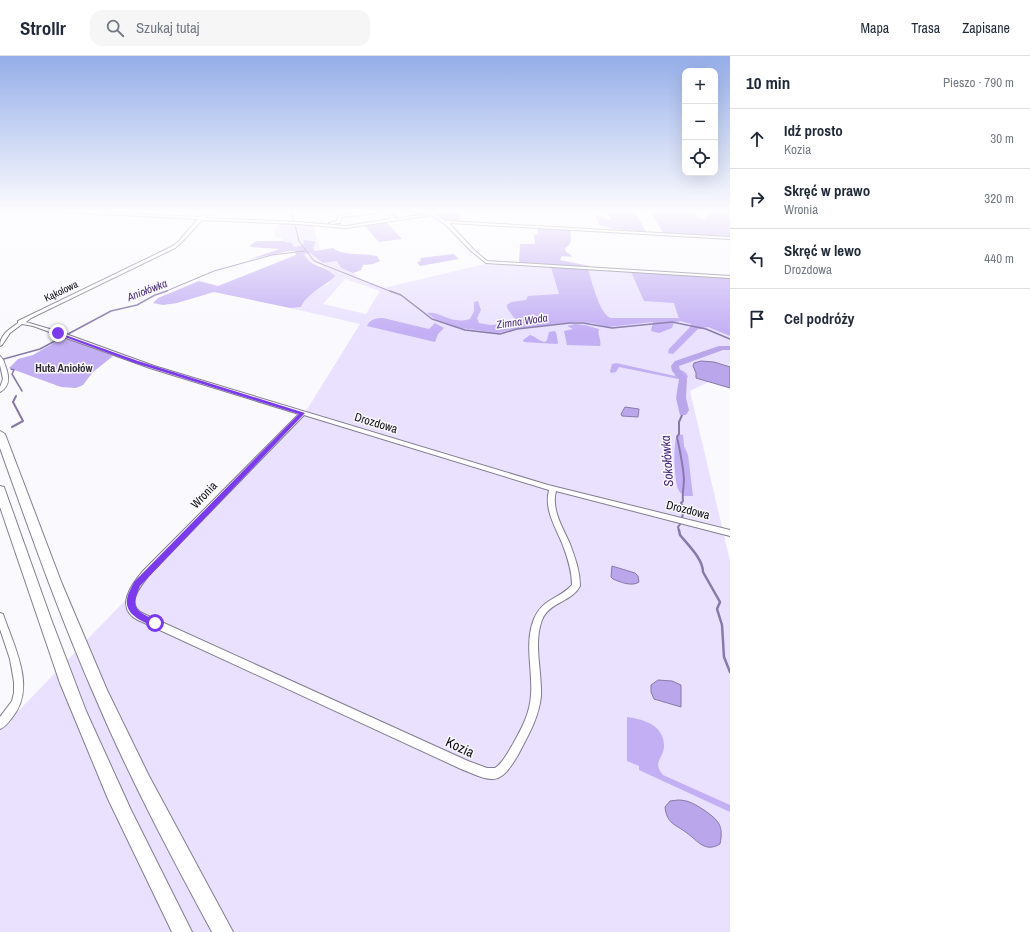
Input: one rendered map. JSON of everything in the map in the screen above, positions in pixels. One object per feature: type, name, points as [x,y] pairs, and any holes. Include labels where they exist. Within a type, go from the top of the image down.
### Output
[{"type":"highway","points":[[0,434],[65,608],[118,732],[223,932]]},
{"type":"highway","points":[[0,490],[42,616],[93,746],[182,932]]},
{"type":"street","name":"Kąkolowa","points":[[0,344],[8,332],[20,322],[47,307],[164,251]]},
{"type":"street","points":[[475,251],[486,262],[730,277]]},
{"type":"street","name":"Drozdowa","points":[[20,322],[64,335],[137,362],[553,489],[730,533]]},
{"type":"street","points":[[0,390],[6,382],[7,377],[1,360]]},
{"type":"street","name":"Wronia","points":[[130,599],[137,584],[146,573],[303,413]]},
{"type":"street","name":"Kozia","points":[[130,599],[132,607],[137,614],[155,623],[465,765],[487,774],[495,775],[502,772],[533,712],[536,696],[535,643],[538,621],[542,611],[563,598],[576,586],[575,572],[564,539],[551,511],[550,500],[553,489]]},
{"type":"street","points":[[0,617],[17,671],[20,688],[17,702],[0,724]]},
{"type":"shaded area","points":[[274,251],[337,251],[377,256],[380,261],[373,264],[363,265],[361,270],[353,273],[341,268],[337,261],[323,263],[310,253],[304,254],[310,262],[327,270],[335,276],[308,297],[301,307],[290,308],[214,292],[177,303],[163,305],[153,303],[158,298],[199,281],[218,286],[296,255],[295,251],[289,251],[247,260]]},
{"type":"shaded area","points":[[520,251],[566,251],[572,257],[562,256],[560,260],[589,266],[589,268],[519,263]]},
{"type":"shaded area","points":[[310,253],[323,263],[338,261],[341,268],[353,273],[361,279],[384,288],[489,263],[730,277],[730,372],[690,391],[730,561],[730,932],[0,932],[0,730],[303,416],[360,324],[290,308],[301,307],[304,300],[312,292],[329,283],[333,273],[319,264],[310,261],[303,254]],"holes":[[[345,279],[380,291],[366,314],[323,304]]]},
{"type":"shaded area","points":[[454,254],[459,259],[420,266],[417,262],[421,261],[420,258]]},
{"type":"shaded area","points":[[551,267],[588,269],[600,304],[603,310],[611,318],[679,319],[674,303],[644,301],[631,272],[730,278],[730,336],[708,327],[698,329],[673,354],[668,353],[669,349],[691,326],[691,324],[680,321],[674,323],[672,328],[659,333],[651,331],[653,322],[608,327],[592,323],[574,322],[514,329],[498,333],[461,328],[435,319],[427,313],[437,314],[457,320],[470,319],[474,311],[474,302],[478,301],[481,310],[477,318],[479,323],[490,325],[515,323],[515,319],[507,308],[507,305],[511,302],[526,300],[528,296],[559,294]]},
{"type":"shaded area","points":[[383,318],[429,329],[435,323],[444,328],[438,334],[435,342],[367,326],[374,319]]},
{"type":"shaded area","points":[[575,324],[599,329],[600,346],[567,345],[564,331],[573,329],[567,326]]},
{"type":"shaded area","points":[[549,332],[556,332],[557,344],[524,342],[523,340],[530,335],[545,342]]},
{"type":"shaded area","points":[[64,337],[113,356],[93,372],[83,385],[76,388],[61,387],[9,368],[18,359],[33,355]]},
{"type":"shaded area","points":[[701,361],[714,362],[730,367],[730,388],[696,378],[696,373],[693,366],[694,363]]},
{"type":"shaded area","points":[[616,363],[675,376],[674,371],[678,369],[685,372],[688,378],[678,379],[619,367],[616,372],[611,373],[610,371],[612,364]]},
{"type":"shaded area","points":[[625,407],[639,409],[638,417],[622,416],[621,414]]},
{"type":"shaded area","points":[[677,434],[683,435],[684,446],[688,455],[693,496],[684,496],[678,490],[675,470]]},
{"type":"shaded area","points":[[612,566],[635,573],[638,576],[639,582],[630,584],[622,583],[613,579],[611,577]]},
{"type":"shaded area","points":[[658,680],[672,681],[681,685],[681,707],[654,699],[651,692],[651,685]]},
{"type":"shaded area","points":[[627,717],[652,725],[661,734],[664,747],[658,767],[663,775],[730,805],[730,812],[639,770],[639,766],[627,761]]},
{"type":"shaded area","points":[[670,801],[686,801],[695,805],[716,820],[719,824],[721,832],[720,844],[706,847],[672,823],[666,813],[665,807]]},
{"type":"waterway","name":"Aniołówka","points":[[164,292],[214,271],[272,255],[305,251]]},
{"type":"waterway","name":"Zimna Woda","points":[[306,251],[314,261],[392,292]]},
{"type":"waterway","name":"Zimna Woda","points":[[390,291],[401,295],[432,319],[465,330],[500,334],[517,329],[570,323],[583,323],[612,328],[672,322],[706,329],[730,339]]},
{"type":"waterway","name":"Aniołówka","points":[[0,360],[40,349],[111,311],[137,305],[155,295],[164,292]]},
{"type":"waterway","name":"Sokołówka","points":[[683,413],[684,410],[681,398],[683,379],[676,371],[675,366],[678,363],[722,348],[730,348]]},
{"type":"waterway","points":[[11,369],[14,370],[12,374],[22,391]]},
{"type":"waterway","points":[[12,427],[23,421],[13,402],[16,396]]},
{"type":"waterway","name":"Sokołówka","points":[[679,531],[678,527],[681,523],[684,508],[681,503],[683,501],[684,479],[677,437],[679,434],[679,422],[683,413]]},
{"type":"waterway","name":"Sokołówka","points":[[679,530],[680,535],[701,562],[703,572],[720,602],[717,609],[722,625],[724,657],[730,672]]},
{"type":"district","name":"Huta Aniołów","points":[[64,368]]},
{"type":"route","points":[[58,333],[137,362],[303,413],[244,472],[137,584],[130,599],[132,607],[137,614],[155,623]]}]
